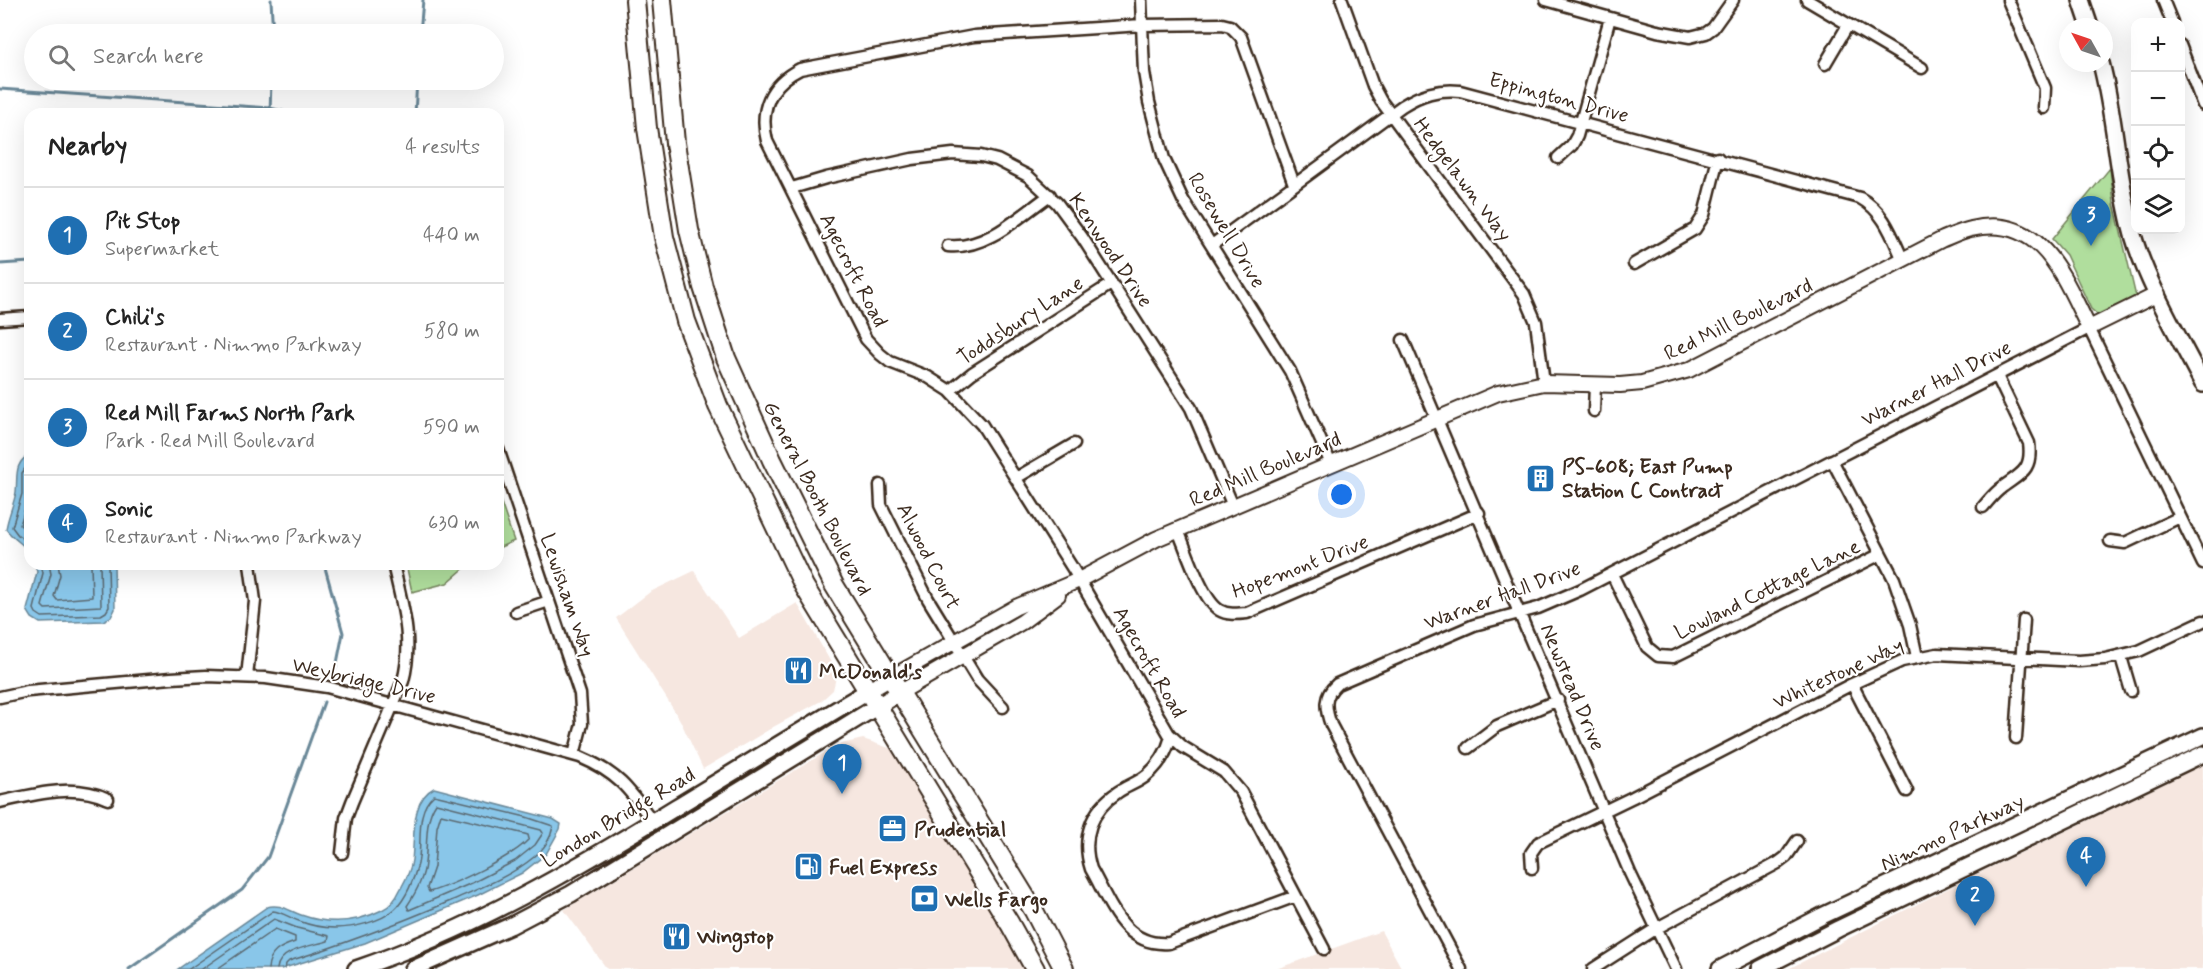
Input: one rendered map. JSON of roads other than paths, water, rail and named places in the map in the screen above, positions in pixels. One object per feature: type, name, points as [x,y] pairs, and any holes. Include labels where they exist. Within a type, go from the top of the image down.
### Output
[{"type":"highway","points":[[635,0],[657,204],[673,278],[686,321],[718,406],[804,586],[1010,924],[1035,969]]},
{"type":"highway","name":"General Booth Boulevard","points":[[662,0],[681,182],[689,230],[712,319],[726,358],[772,460],[834,585],[1034,911],[1064,969]]},
{"type":"main road","points":[[2080,0],[2087,18]]},
{"type":"main road","points":[[2103,72],[2111,109],[2125,206],[2136,244],[2203,384]]},
{"type":"main road","name":"London Bridge Road","points":[[413,969],[510,926],[571,894],[895,685]]},
{"type":"main road","name":"London Bridge Road","points":[[356,969],[423,944],[513,903],[872,699]]},
{"type":"main road","name":"Nimmo Parkway","points":[[1720,969],[1822,916],[2203,736]]},
{"type":"main road","name":"Nimmo Parkway","points":[[1760,969],[2203,754]]},
{"type":"street","name":"Rosewell Drive","points":[[1141,0],[1144,72],[1149,102],[1164,159],[1183,200],[1290,371],[1330,464]]},
{"type":"street","name":"Hedgelawn Way","points":[[1342,0],[1373,86],[1390,114],[1524,294],[1536,322],[1544,383]]},
{"type":"street","points":[[1546,0],[1564,2],[1610,18],[1690,37],[1706,33],[1713,28],[1733,0]]},
{"type":"street","points":[[1807,0],[1922,68]]},
{"type":"street","points":[[2008,0],[2045,88],[2044,108]]},
{"type":"street","points":[[2163,0],[2170,18]]},
{"type":"street","points":[[1558,158],[1572,145],[1577,136],[1610,18]]},
{"type":"street","name":"Agecroft Road","points":[[1294,184],[1250,57],[1241,37],[1230,26],[1216,24],[1142,25],[974,36],[800,69],[790,74],[774,89],[765,106],[767,141],[856,322],[870,345],[890,362],[928,377],[950,391],[982,425],[1079,579],[1171,737],[1183,747],[1215,765],[1233,781],[1241,792],[1324,949]]},
{"type":"street","points":[[1825,64],[1848,25]]},
{"type":"street","points":[[2185,56],[2203,105]]},
{"type":"street","name":"Eppington Drive","points":[[1212,245],[1390,114],[1422,95],[1447,90],[1460,91],[1718,158],[1860,198],[1876,209],[1882,217],[1904,260]]},
{"type":"street","name":"Kenwood Drive","points":[[792,188],[912,159],[953,154],[981,156],[997,160],[1028,176],[1050,195],[1082,237],[1191,408],[1233,506]]},
{"type":"street","points":[[1634,264],[1695,229],[1704,215],[1718,158]]},
{"type":"street","points":[[948,246],[958,247],[979,243],[1050,195]]},
{"type":"street","name":"Red Mill Boulevard","points":[[895,685],[954,642],[1016,607],[1178,530],[1438,418],[1498,393],[1544,383],[1620,385],[1689,370],[1941,240],[1970,229],[1996,226],[2021,233],[2043,247],[2051,256],[2089,328],[2203,564]]},
{"type":"street","name":"Toddsbury Lane","points":[[950,391],[972,373],[1111,284]]},
{"type":"street","name":"Warner Hall Drive","points":[[1461,969],[1331,725],[1325,702],[1331,689],[1345,680],[1474,625],[1521,613],[1580,590],[2158,294]]},
{"type":"street","points":[[0,319],[24,317]]},
{"type":"street","name":"Newstead Drive","points":[[1403,340],[1479,513],[1630,873],[1676,969]]},
{"type":"street","points":[[1983,507],[2000,489],[2016,480],[2026,469],[2031,453],[2029,443],[1997,376]]},
{"type":"street","points":[[1594,411],[1595,384]]},
{"type":"street","points":[[1016,478],[1074,444]]},
{"type":"street","points":[[1832,460],[1881,554],[1903,604],[1917,657]]},
{"type":"street","name":"Lewisham Way","points":[[504,467],[580,694],[582,724],[574,755]]},
{"type":"street","name":"Alwood Court","points":[[880,485],[881,505],[928,599],[977,679],[1004,707]]},
{"type":"street","name":"Hopemont Drive","points":[[1178,530],[1207,598],[1221,611],[1238,614],[1247,613],[1479,513]]},
{"type":"street","points":[[2110,541],[2125,543],[2180,517]]},
{"type":"street","name":"Lowland Cottage Lane","points":[[1612,574],[1647,647],[1658,656],[1673,657],[1704,644],[1881,554]]},
{"type":"street","points":[[247,677],[255,600],[251,570]]},
{"type":"street","points":[[342,853],[343,836],[352,802],[403,681],[409,652],[407,628],[394,570]]},
{"type":"street","name":"Red Mill Boulevard","points":[[895,685],[962,656],[1022,622],[1079,579]]},
{"type":"street","points":[[516,612],[549,601]]},
{"type":"street","points":[[2016,738],[2024,620]]},
{"type":"street","name":"Whitestone Way","points":[[1532,868],[1531,853],[1538,843],[1852,684],[1917,657],[1937,654],[2079,661],[2121,657],[2203,621]]},
{"type":"street","points":[[2121,657],[2131,691]]},
{"type":"street","name":"Weybridge Drive","points":[[0,697],[28,691],[171,678],[247,677],[327,687],[574,755],[592,762],[620,779],[630,789],[653,822]]},
{"type":"street","points":[[1852,684],[1907,791]]},
{"type":"street","points":[[1468,748],[1497,726],[1558,700]]},
{"type":"street","points":[[1171,737],[1164,754],[1148,774],[1099,808],[1087,836],[1086,847],[1091,869],[1125,927],[1140,939],[1150,943],[1169,943],[1296,896]]},
{"type":"street","points":[[0,802],[36,794],[76,790],[108,799]]},
{"type":"street","points":[[1593,969],[1657,928],[1778,863],[1786,857],[1797,841]]},
{"type":"water","points":[[24,459],[24,546],[6,529],[21,462]]},
{"type":"water","points":[[36,570],[114,570],[115,609],[111,617],[103,621],[40,623],[32,618],[27,610]]},
{"type":"water","points":[[434,788],[553,819],[561,824],[560,829],[546,854],[522,873],[478,895],[365,943],[281,969],[178,969],[267,907],[280,907],[311,918],[342,921],[362,918],[388,906],[397,896],[410,868],[417,810],[426,794]]},
{"type":"waterway","points":[[271,0],[272,24]]},
{"type":"waterway","points":[[421,24],[423,0]]},
{"type":"waterway","points":[[0,89],[270,108]]},
{"type":"waterway","points":[[270,108],[271,90]]},
{"type":"waterway","points":[[415,108],[416,90]]},
{"type":"waterway","points":[[0,264],[24,262]]},
{"type":"waterway","points":[[326,570],[343,633],[336,668]]},
{"type":"waterway","points":[[129,969],[242,890],[268,857],[324,702]]},
{"type":"place","name":"Red Mill Farms North Park","points":[[2091,246]]},
{"type":"place","name":"PS-608; East Pump Station C Contract","points":[[1541,478]]},
{"type":"place","name":"McDonald's","points":[[798,671]]},
{"type":"place","name":"Pit Stop","points":[[842,794]]},
{"type":"place","name":"Prudential","points":[[893,829]]},
{"type":"place","name":"Fuel Express","points":[[808,867]]},
{"type":"place","name":"Sonic","points":[[2086,887]]},
{"type":"place","name":"Wells Fargo","points":[[924,899]]},
{"type":"place","name":"Chili's","points":[[1975,926]]},
{"type":"place","name":"Wingstop","points":[[676,936]]}]
